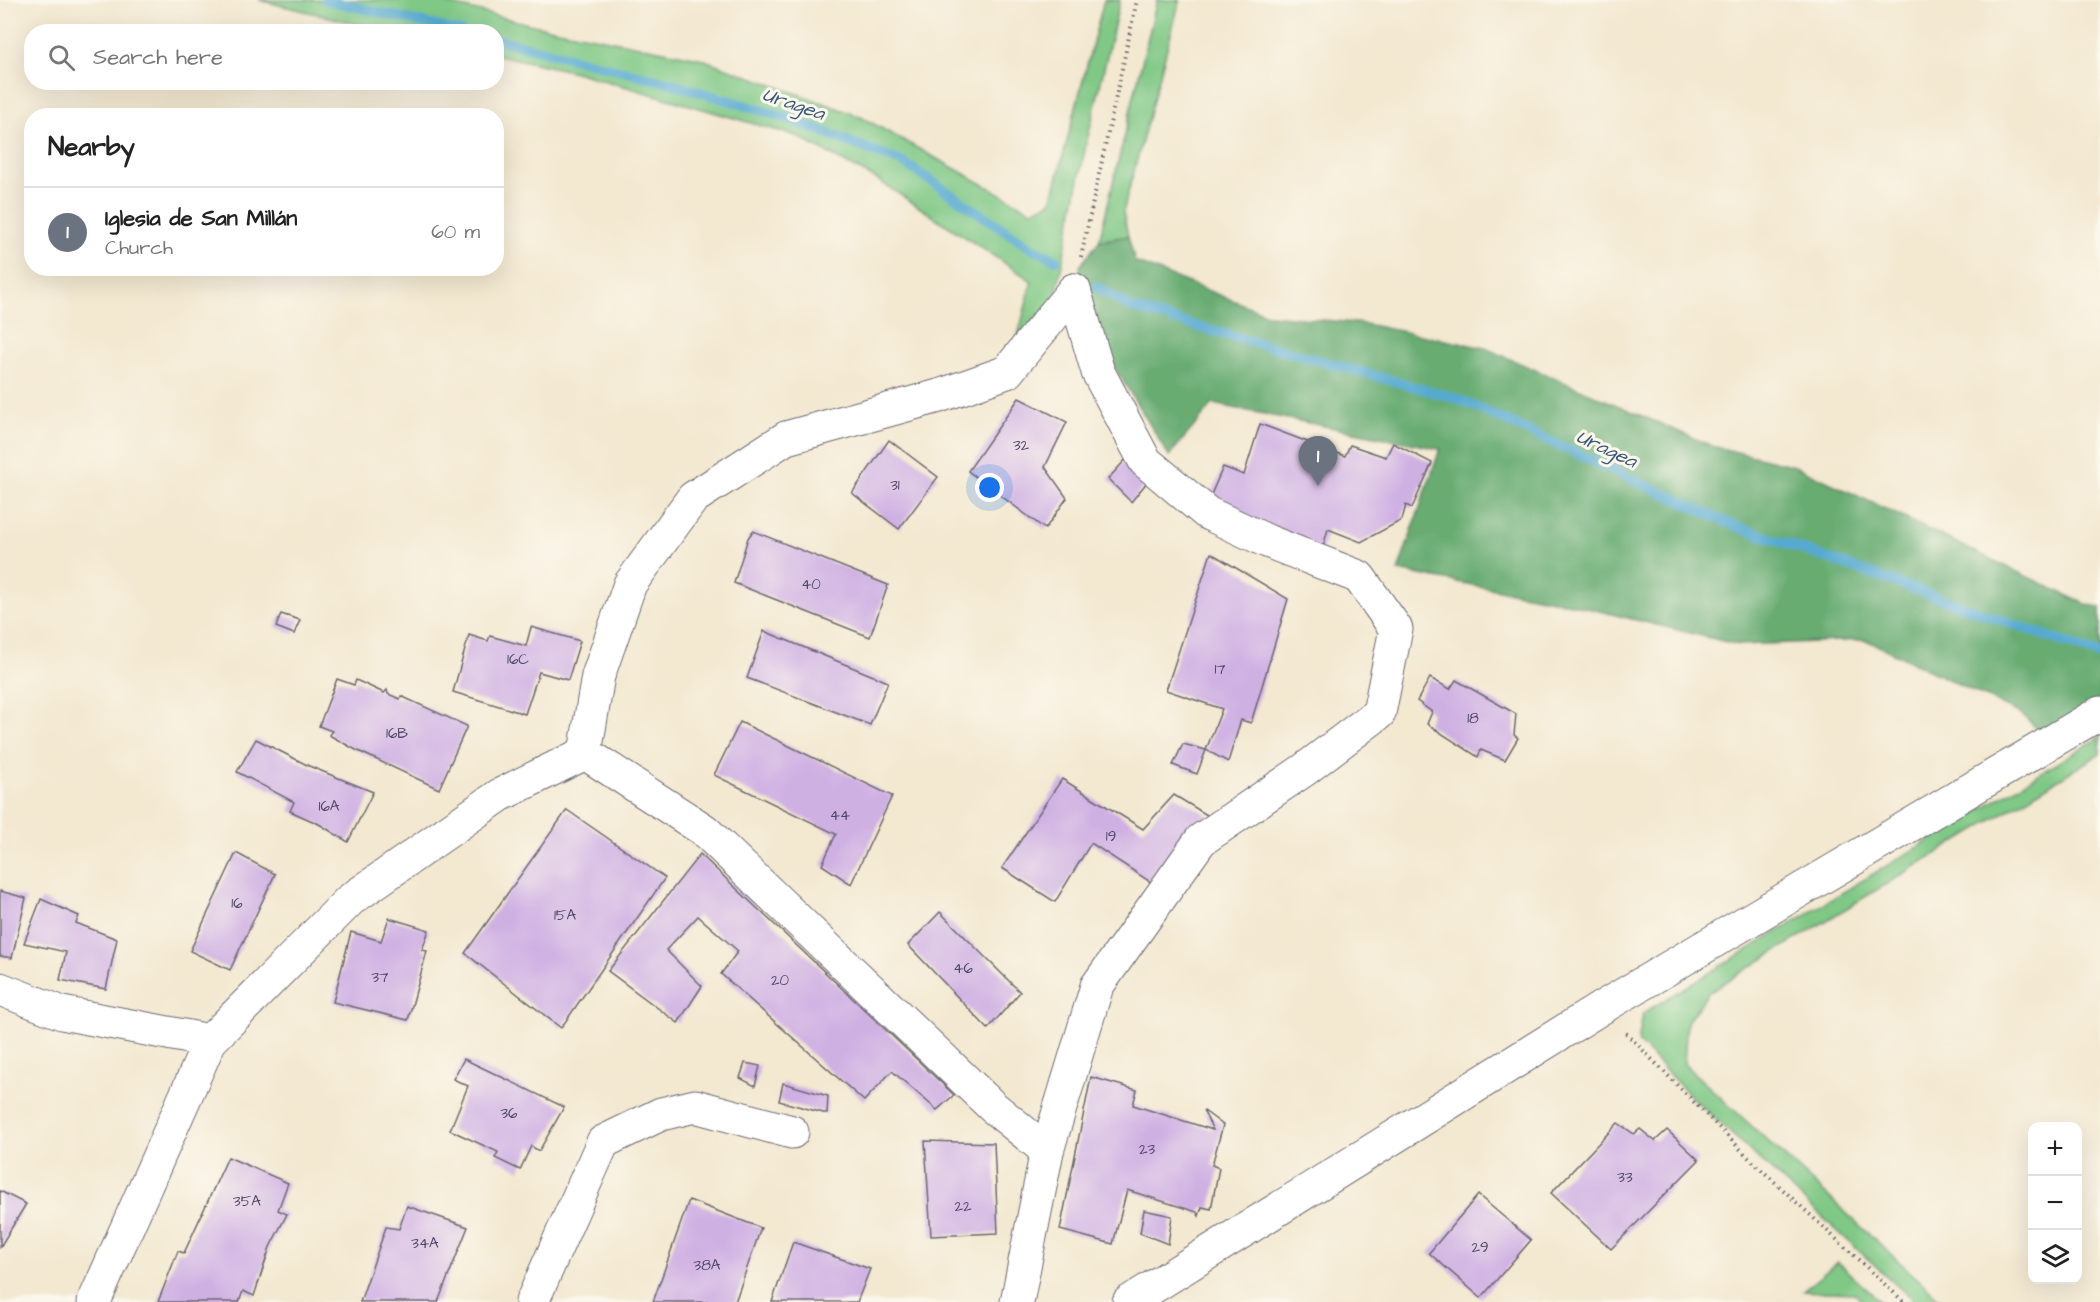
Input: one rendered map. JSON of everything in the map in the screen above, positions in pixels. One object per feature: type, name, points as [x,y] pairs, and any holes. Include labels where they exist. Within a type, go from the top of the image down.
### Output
[{"type":"street","points":[[585,753],[598,676],[630,584],[693,498],[786,438],[939,396],[1007,372],[1074,290]]},
{"type":"street","points":[[1017,1302],[1047,1151],[1097,986],[1201,840],[1304,770],[1379,713],[1396,629],[1359,577],[1267,541],[1207,513],[1145,461],[1098,372],[1074,290]]},
{"type":"street","points":[[1129,1302],[1601,1008],[2100,713]]},
{"type":"street","points":[[94,1302],[210,1041],[350,900],[500,795],[585,753]]},
{"type":"street","points":[[585,753],[704,830],[993,1107],[1047,1151]]},
{"type":"street","points":[[0,989],[62,1013],[210,1041]]},
{"type":"street","points":[[532,1302],[603,1142],[661,1114],[695,1106],[792,1132]]},
{"type":"path","points":[[1074,290],[1137,0]]},
{"type":"path","points":[[1601,1008],[1752,1160],[1904,1302]]},
{"type":"green space","points":[[259,0],[433,0],[533,25],[699,58],[859,116],[1032,211],[1051,202],[1104,0],[1120,0],[1084,154],[1055,300],[1018,336],[1032,281],[876,179],[796,136],[575,72],[504,57],[504,24],[357,24]]},
{"type":"green space","points":[[1157,0],[1180,0],[1123,212],[1128,236],[1099,241]]},
{"type":"green space","points":[[1128,236],[1135,262],[1270,315],[1365,324],[1485,348],[1712,446],[1795,466],[2085,604],[2100,607],[2100,700],[2045,736],[2021,714],[1866,640],[1739,645],[1558,601],[1398,571],[1440,449],[1213,404],[1169,456],[1083,316],[1080,266],[1099,241]]},
{"type":"green space","points":[[2100,737],[2100,754],[1709,992],[1687,1022],[1684,1064],[1943,1302],[1915,1302],[1690,1096],[1638,1042],[1643,1013]]},
{"type":"green space","points":[[1837,1262],[1881,1302],[1864,1302],[1854,1293],[1803,1291]]},
{"type":"building","points":[[1019,398],[1067,422],[1045,467],[1067,498],[1045,529],[968,471]]},
{"type":"building","points":[[1260,424],[1345,456],[1350,445],[1386,457],[1393,443],[1432,463],[1412,508],[1406,505],[1402,520],[1361,542],[1328,529],[1321,554],[1210,497],[1223,467],[1244,475]]},
{"type":"building","points":[[889,440],[938,477],[899,529],[852,493]]},
{"type":"building","points":[[1126,459],[1148,481],[1131,502],[1108,479]]},
{"type":"building","points":[[753,531],[888,585],[870,637],[734,583],[748,538]]},
{"type":"building","points":[[1211,553],[1288,599],[1251,723],[1241,720],[1228,762],[1206,750],[1222,709],[1166,690]]},
{"type":"building","points":[[281,614],[300,620],[294,634],[276,627]]},
{"type":"building","points":[[531,627],[580,641],[568,680],[539,672],[525,714],[453,692],[469,635],[488,641],[490,636],[526,646]]},
{"type":"building","points":[[764,631],[888,682],[870,725],[747,678]]},
{"type":"building","points":[[1430,678],[1450,689],[1456,680],[1516,714],[1514,735],[1518,738],[1505,760],[1481,750],[1478,757],[1427,724],[1432,712],[1417,701]]},
{"type":"building","points":[[337,679],[354,685],[356,680],[384,693],[387,690],[388,694],[400,699],[401,696],[467,726],[439,789],[356,750],[329,735],[332,731],[319,726]]},
{"type":"building","points":[[740,722],[892,796],[851,884],[822,865],[836,834],[714,775]]},
{"type":"building","points":[[256,739],[309,766],[373,792],[348,842],[319,824],[290,811],[294,802],[237,772]]},
{"type":"building","points":[[1183,744],[1206,750],[1197,774],[1173,765]]},
{"type":"building","points":[[1062,779],[1143,829],[1174,795],[1212,818],[1158,887],[1091,843],[1055,902],[1002,868]]},
{"type":"building","points":[[567,810],[665,878],[561,1028],[465,953]]},
{"type":"building","points":[[236,853],[275,874],[230,970],[190,951]]},
{"type":"building","points":[[700,854],[954,1095],[937,1110],[892,1071],[864,1101],[721,974],[738,951],[698,916],[666,950],[702,986],[678,1023],[608,971]]},
{"type":"building","points":[[0,891],[26,898],[12,958],[0,956]]},
{"type":"building","points":[[41,899],[79,916],[76,923],[117,939],[106,989],[60,980],[66,952],[24,943]]},
{"type":"building","points":[[940,912],[1020,992],[988,1029],[908,945]]},
{"type":"building","points":[[389,918],[429,930],[422,950],[427,951],[408,1020],[333,1002],[351,932],[381,941]]},
{"type":"building","points":[[464,1059],[564,1107],[539,1151],[531,1146],[520,1170],[495,1158],[498,1152],[450,1130],[468,1086],[453,1079]]},
{"type":"building","points":[[745,1063],[760,1066],[755,1086],[740,1078]]},
{"type":"building","points":[[1091,1077],[1137,1090],[1133,1105],[1213,1130],[1203,1110],[1223,1125],[1212,1165],[1219,1168],[1211,1209],[1202,1207],[1199,1216],[1197,1212],[1127,1190],[1113,1244],[1060,1230]]},
{"type":"building","points":[[783,1083],[828,1096],[827,1114],[779,1101]]},
{"type":"building","points":[[1618,1123],[1634,1134],[1640,1129],[1655,1141],[1667,1130],[1699,1160],[1611,1249],[1551,1193]]},
{"type":"building","points":[[925,1141],[994,1143],[998,1233],[931,1236]]},
{"type":"building","points":[[228,1157],[288,1183],[278,1210],[287,1214],[270,1247],[254,1296],[243,1291],[239,1302],[158,1302],[178,1251],[184,1253]]},
{"type":"building","points":[[0,1191],[26,1204],[0,1247]]},
{"type":"building","points":[[1478,1195],[1531,1240],[1481,1298],[1429,1253]]},
{"type":"building","points":[[689,1200],[761,1228],[735,1302],[653,1302]]},
{"type":"building","points":[[407,1206],[468,1227],[438,1302],[360,1302],[386,1227],[399,1229]]},
{"type":"building","points":[[1144,1210],[1172,1216],[1168,1244],[1140,1233]]},
{"type":"building","points":[[793,1242],[870,1269],[857,1302],[772,1302]]},
{"type":"waterway","name":"Uragea","points":[[326,0],[428,24]]},
{"type":"waterway","name":"Uragea","points":[[504,41],[670,83],[790,119],[904,163],[1030,247],[1056,260]]},
{"type":"waterway","name":"Uragea","points":[[1097,287],[1131,308],[1458,399],[1730,524],[2100,655]]},
{"type":"place","name":"Iglesia de San Millán","points":[[1318,486]]}]
